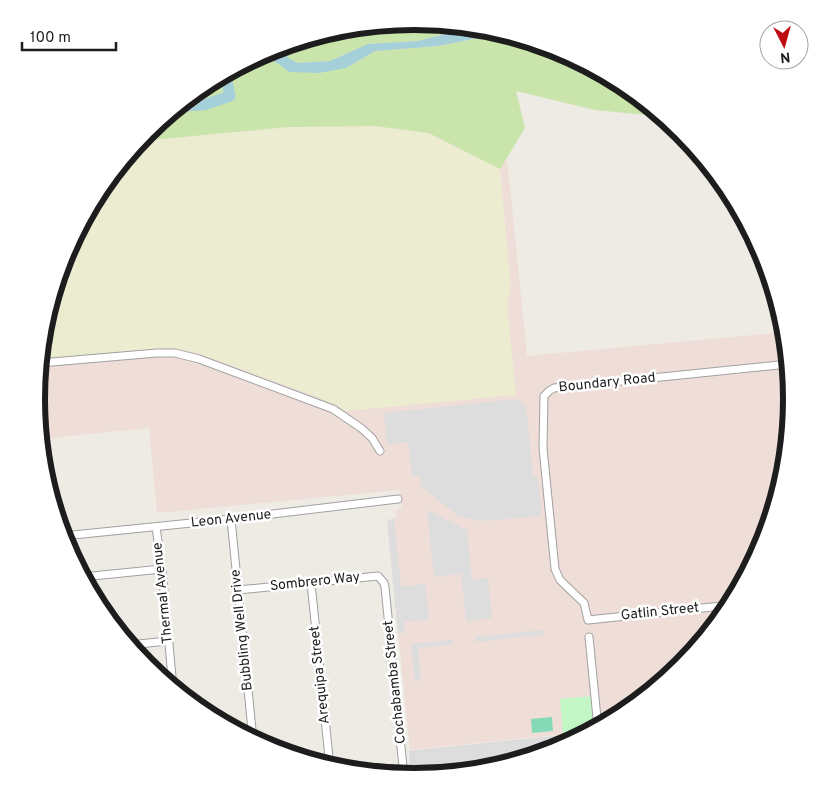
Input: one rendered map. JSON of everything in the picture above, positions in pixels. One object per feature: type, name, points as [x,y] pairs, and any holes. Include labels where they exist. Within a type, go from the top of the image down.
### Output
[{"type":"street","points":[[47,362],[157,353],[176,353],[199,359],[333,409],[372,438],[380,451]]},
{"type":"street","name":"Boundary Road","points":[[588,620],[584,603],[560,580],[555,569],[547,520],[543,448],[544,399],[549,391],[554,388],[782,365]]},
{"type":"street","name":"Leon Avenue","points":[[71,535],[398,499]]},
{"type":"street","name":"Bubbling Well Drive","points":[[231,519],[252,732]]},
{"type":"street","name":"Thermal Avenue","points":[[156,527],[162,569],[172,678]]},
{"type":"street","points":[[91,576],[162,569]]},
{"type":"street","name":"Sombrero Way","points":[[238,590],[374,576],[378,576],[385,587]]},
{"type":"street","name":"Arequipa Street","points":[[311,583],[329,759]]},
{"type":"street","name":"Cochabamba Street","points":[[385,587],[403,769]]},
{"type":"street","name":"Gatlin Street","points":[[588,620],[721,606]]},
{"type":"street","points":[[588,637],[597,720]]},
{"type":"street","points":[[138,644],[168,642]]},
{"type":"shaded area","points":[[414,30],[439,31],[495,39],[527,356],[778,333],[781,351],[784,400],[781,448],[777,472],[756,541],[722,605],[676,661],[639,693],[620,707],[557,741],[556,735],[410,750],[387,520],[394,519],[397,515],[396,510],[402,509],[399,490],[157,513],[149,428],[47,438],[46,375],[52,327],[65,281],[83,236],[107,194],[137,156],[171,122],[209,92],[273,58],[319,43],[366,33]]},
{"type":"shaded area","points":[[518,399],[526,406],[533,475],[538,478],[542,516],[483,521],[458,516],[421,486],[419,475],[412,476],[408,442],[387,444],[384,413]]},
{"type":"shaded area","points":[[427,510],[467,530],[472,580],[488,578],[492,618],[466,621],[461,574],[434,577]]},
{"type":"shaded area","points":[[394,519],[401,587],[425,584],[429,619],[404,622],[405,633],[398,634],[387,520]]},
{"type":"shaded area","points":[[542,630],[543,635],[475,642],[475,637]]},
{"type":"shaded area","points":[[453,640],[453,644],[418,648],[421,680],[415,681],[411,644]]},
{"type":"shaded area","points":[[555,736],[555,741],[533,749],[487,762],[463,766],[410,769],[409,751]]},
{"type":"shaded area","points":[[553,737],[553,742],[533,749],[487,762],[463,766],[417,769],[415,752]]},
{"type":"green space","points":[[414,30],[452,32],[418,41],[368,44],[330,61],[298,63],[281,55],[337,38],[347,41],[354,35],[366,33]]},
{"type":"green space","points":[[485,37],[533,50],[578,68],[620,92],[654,119],[647,115],[595,110],[516,91],[525,128],[500,169],[429,133],[375,126],[288,127],[151,140],[209,92],[251,68],[274,58],[276,62],[346,68],[375,51],[438,46]]},
{"type":"green space","points":[[375,126],[428,133],[500,169],[511,289],[507,302],[516,395],[346,411],[320,398],[197,353],[171,348],[47,358],[58,304],[73,258],[83,236],[107,194],[151,140],[288,127]]},
{"type":"green space","points":[[592,696],[594,722],[563,738],[560,699]]},
{"type":"green space","points":[[552,717],[553,731],[532,733],[531,719]]},
{"type":"water","points":[[452,32],[485,37],[438,46],[375,51],[346,68],[319,73],[289,72],[276,62],[274,58],[281,55],[298,63],[330,61],[368,44],[418,41]]},
{"type":"waterway","points":[[277,57],[284,61]]},
{"type":"waterway","points":[[191,106],[204,105],[230,96],[227,82]]}]
